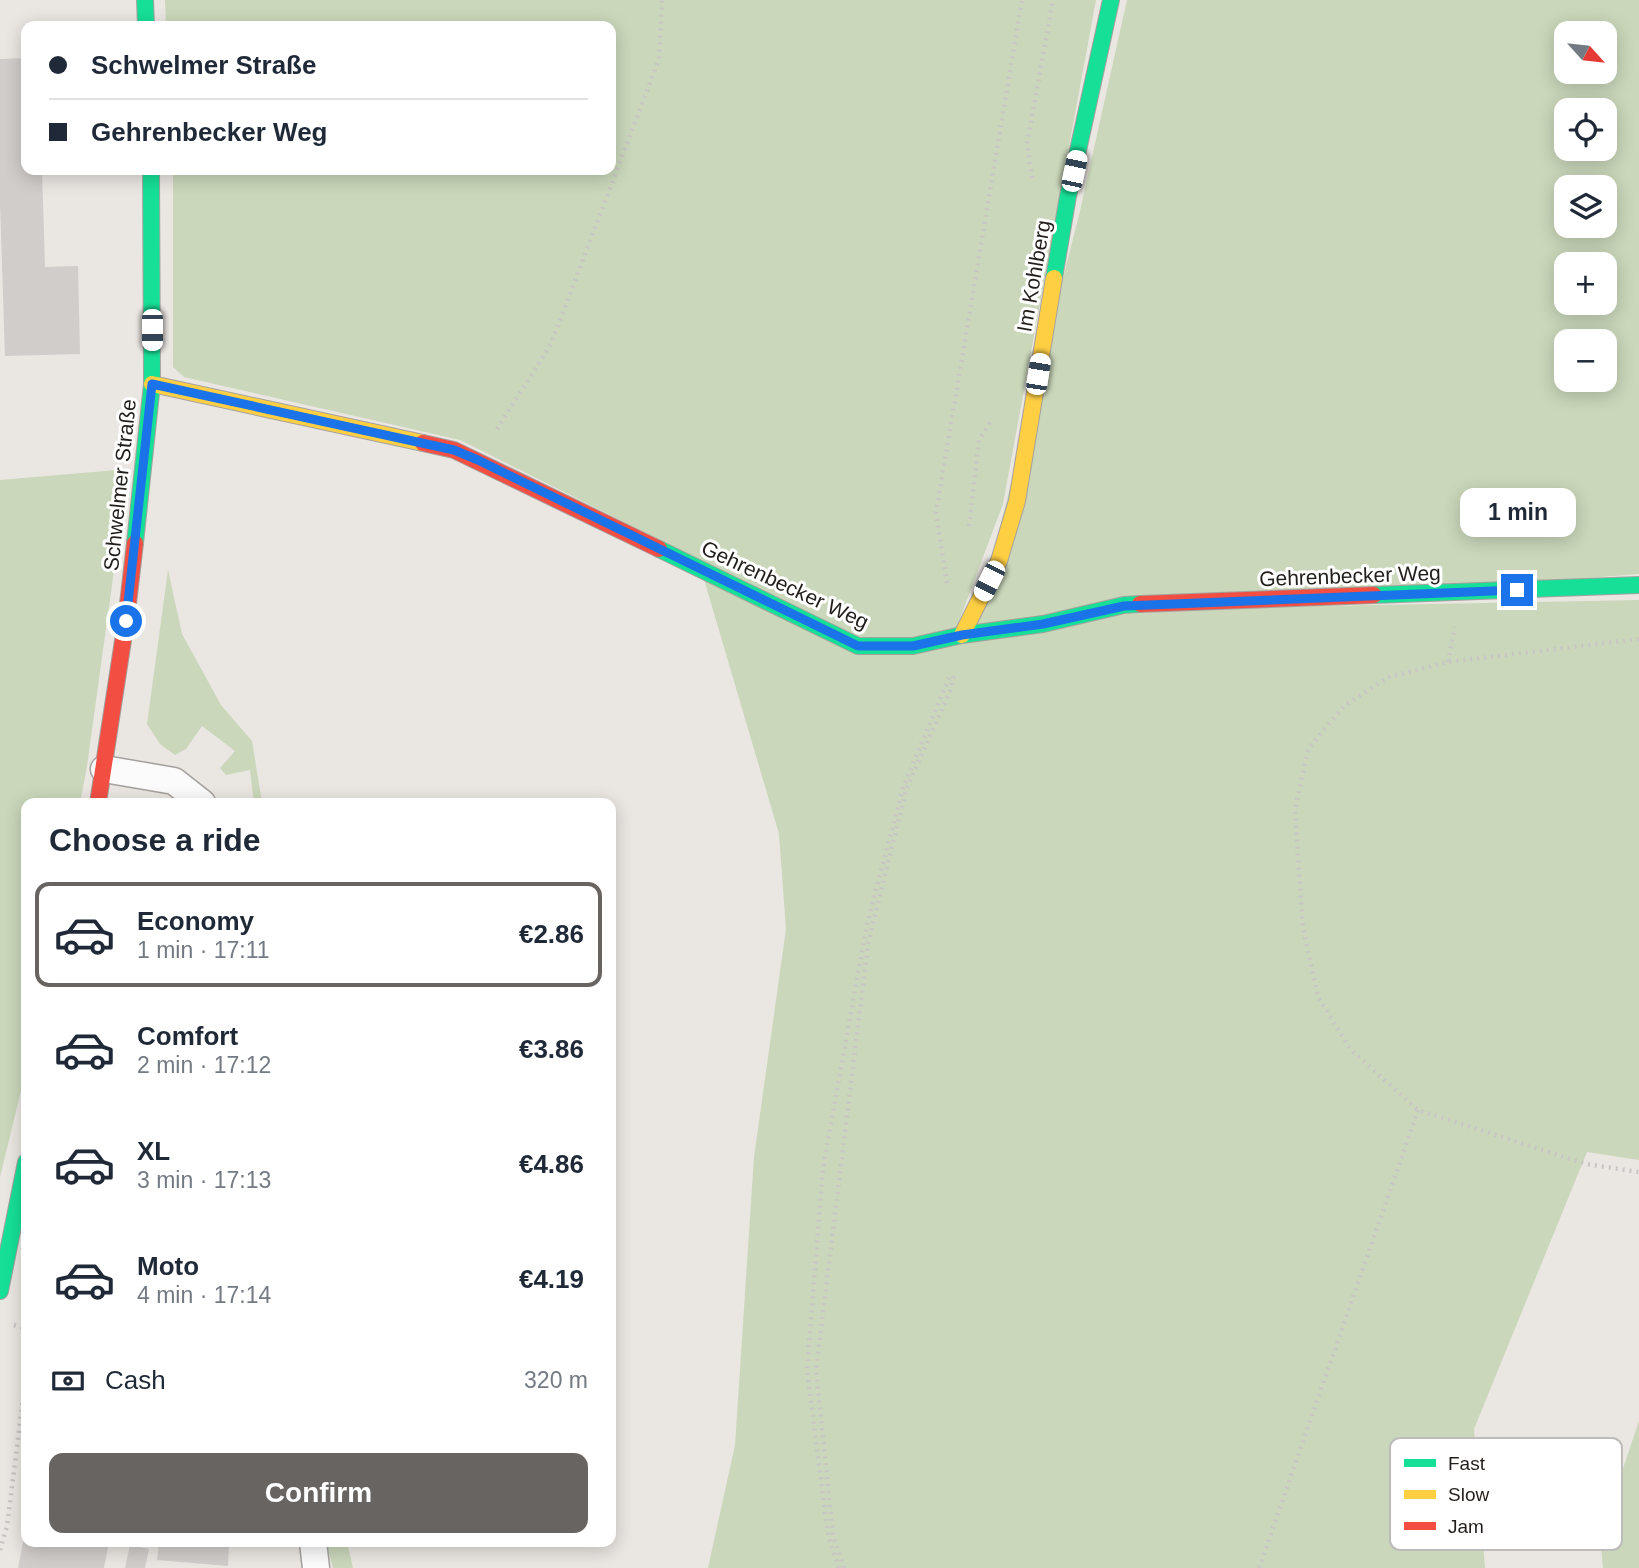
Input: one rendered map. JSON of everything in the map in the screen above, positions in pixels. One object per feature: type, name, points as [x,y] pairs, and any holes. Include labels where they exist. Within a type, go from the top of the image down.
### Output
[{"type":"street","points":[[145,0],[146,21]]},
{"type":"street","name":"Im Kohlberg","points":[[962,635],[999,561],[1017,501],[1068,196],[1111,0]]},
{"type":"street","name":"Schwelmer Straße","points":[[100,798],[126,621],[152,384],[151,175]]},
{"type":"street","name":"Gehrenbecker Weg","points":[[152,384],[454,450],[858,646],[913,646],[962,635],[1043,624],[1124,606],[1639,585]]},
{"type":"street","points":[[104,769],[174,781],[196,798]]},
{"type":"street","points":[[0,1291],[21,1187]]},
{"type":"street","points":[[314,1547],[316,1568]]},
{"type":"path","points":[[616,172],[659,59],[662,0]]},
{"type":"path","points":[[948,588],[936,513],[1022,0]]},
{"type":"path","points":[[478,460],[551,344],[615,175]]},
{"type":"path","points":[[842,1568],[828,1535],[807,1370],[823,1168],[867,924],[903,788],[946,689],[962,635]]},
{"type":"path","points":[[1639,639],[1448,662],[1389,677],[1345,705],[1308,749],[1295,810],[1303,928],[1318,997],[1351,1050],[1418,1110],[1586,1164],[1639,1172]]},
{"type":"path","points":[[842,1568],[834,1535],[816,1370],[866,958],[906,790],[950,691],[957,664]]},
{"type":"path","points":[[1259,1568],[1418,1110]]},
{"type":"path","points":[[0,1550],[6,1526],[21,1412]]},
{"type":"green space","points":[[165,0],[1096,0],[1003,504],[950,645],[1120,610],[1639,600],[1639,1160],[1587,1152],[1474,1429],[1475,1438],[1390,1438],[1390,1550],[1484,1550],[1485,1568],[708,1568],[735,1445],[754,1157],[786,929],[779,834],[698,559],[460,440],[184,377],[173,367],[173,175],[616,175],[616,21],[166,21]]},
{"type":"green space","points":[[1127,0],[1639,0],[1639,574],[975,626],[1080,211]]},
{"type":"green space","points":[[128,469],[81,798],[21,798],[21,1091],[0,1177],[0,480]]},
{"type":"green space","points":[[168,570],[182,634],[221,705],[252,741],[261,798],[253,798],[250,770],[226,775],[220,768],[235,751],[202,726],[186,749],[175,755],[160,744],[147,724]]},
{"type":"green space","points":[[1639,1421],[1639,1568],[1603,1568],[1601,1550],[1622,1550],[1622,1472]]},
{"type":"green space","points":[[327,1547],[348,1547],[353,1568],[333,1568]]},
{"type":"building","points":[[21,58],[21,175],[42,175],[45,267],[78,266],[80,354],[5,356],[0,202],[0,59]]},
{"type":"building","points":[[22,1547],[108,1547],[104,1568],[18,1568]]},
{"type":"building","points":[[130,1547],[149,1549],[145,1568],[125,1568]]},
{"type":"building","points":[[158,1547],[229,1547],[228,1566],[157,1560]]},
{"type":"traffic: fast","points":[[145,0],[146,21]]},
{"type":"traffic: fast","points":[[1054,278],[1068,196],[1111,0]]},
{"type":"traffic: fast","points":[[135,543],[152,384],[151,175]]},
{"type":"traffic: fast","points":[[659,549],[858,646],[913,646],[1140,604]]},
{"type":"traffic: fast","points":[[1374,595],[1639,585]]},
{"type":"traffic: fast","points":[[0,1291],[21,1187]]},
{"type":"traffic: slow","points":[[962,635],[999,561],[1017,501],[1054,278]]},
{"type":"traffic: slow","points":[[152,384],[423,443]]},
{"type":"traffic: jam","points":[[423,443],[454,450],[659,549]]},
{"type":"traffic: jam","points":[[99,798],[135,543]]},
{"type":"traffic: jam","points":[[1140,604],[1374,595]]},
{"type":"route","points":[[126,621],[152,384],[454,450],[858,646],[913,646],[962,635],[1043,624],[1124,606],[1517,590]]}]
